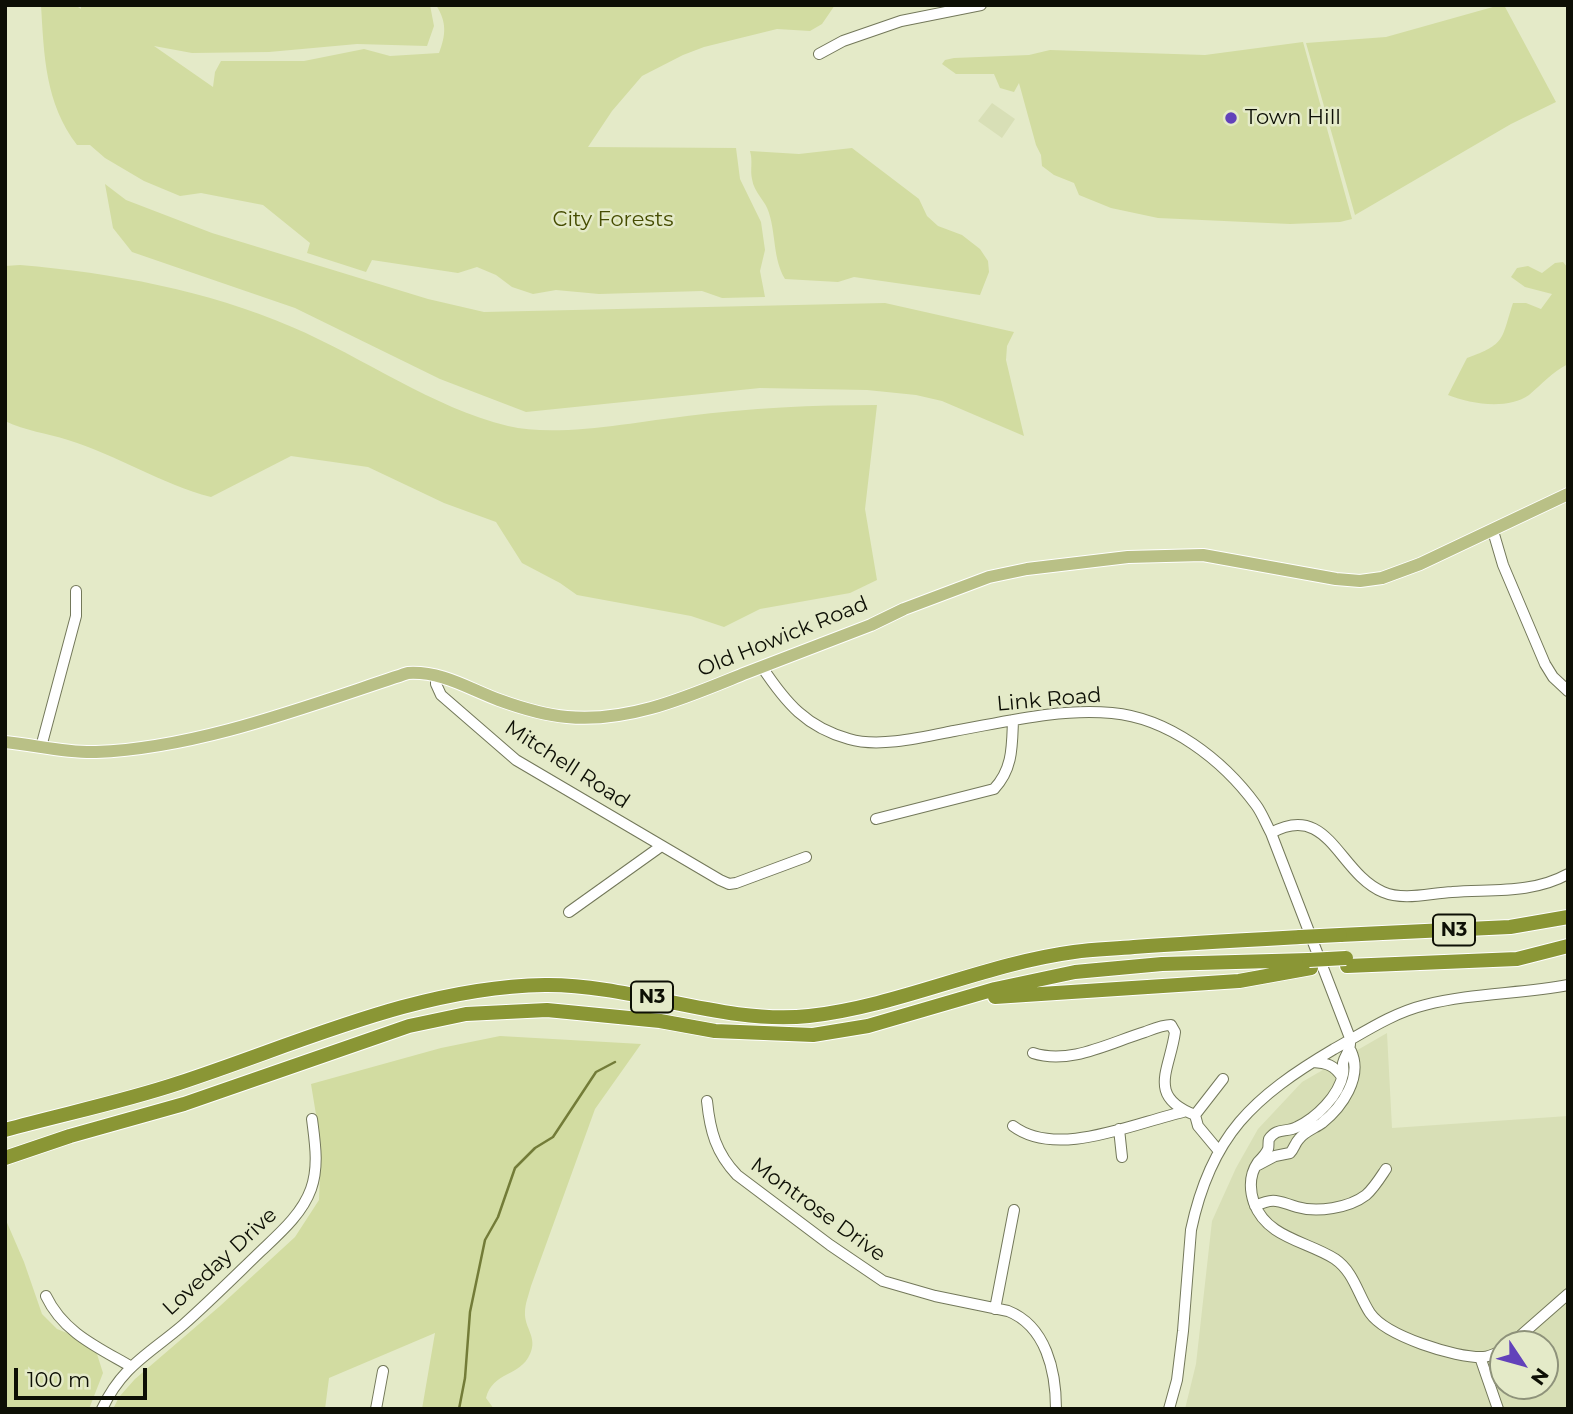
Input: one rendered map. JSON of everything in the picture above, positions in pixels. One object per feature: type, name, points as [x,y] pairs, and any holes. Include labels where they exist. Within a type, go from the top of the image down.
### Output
[{"type":"highway","name":"N3","points":[[10,1128],[177,1084],[407,1005],[467,992],[544,985],[609,989],[767,1017],[809,1016],[863,1006],[991,970],[1074,951],[1510,927],[1568,917]]},
{"type":"highway","name":"N3","points":[[22,1150],[184,1104],[409,1026],[466,1014],[547,1010],[660,1021],[715,1031],[813,1035],[868,1026],[995,989],[1075,972],[1162,964],[1310,964],[1520,953],[1568,945]]},
{"type":"highway","points":[[935,1006],[989,997],[1239,981],[1310,964]]},
{"type":"highway","points":[[5,1150],[22,1150]]},
{"type":"highway","points":[[5,1158],[22,1150]]},
{"type":"main road","name":"Old Howick Road","points":[[5,742],[95,752],[171,741],[231,729],[408,673],[436,675],[499,700],[565,717],[587,719],[630,715],[871,625],[895,612],[947,592],[1008,572],[1146,555],[1203,555],[1336,579],[1371,580],[1397,573],[1493,531],[1568,494]]},
{"type":"street","points":[[819,54],[843,41],[901,21],[981,5]]},
{"type":"street","points":[[1493,531],[1507,576],[1545,664],[1553,677],[1568,691]]},
{"type":"street","points":[[41,747],[76,616],[76,591]]},
{"type":"street","name":"Link Road","points":[[762,667],[795,711],[816,726],[852,740],[903,741],[1013,720],[1070,713],[1113,713],[1158,727],[1198,747],[1215,760],[1258,807],[1271,833],[1350,1038],[1355,1061],[1355,1071],[1339,1107],[1301,1136],[1290,1153],[1255,1166]]},
{"type":"street","name":"Mitchell Road","points":[[436,675],[436,684],[441,695],[502,750],[540,776],[660,847],[729,884],[807,857]]},
{"type":"street","points":[[876,819],[994,789],[1009,767],[1013,720]]},
{"type":"street","points":[[1271,833],[1293,824],[1311,826],[1325,837],[1364,879],[1382,892],[1395,895],[1521,889],[1568,874]]},
{"type":"street","points":[[569,912],[638,860],[660,847]]},
{"type":"street","points":[[1169,1409],[1177,1380],[1182,1343],[1191,1230],[1196,1207],[1218,1150],[1236,1123],[1286,1078],[1350,1038],[1424,1005],[1568,985]]},
{"type":"street","points":[[1032,1053],[1058,1057],[1100,1048],[1171,1025],[1175,1032],[1165,1072],[1165,1089],[1174,1104],[1183,1112],[1195,1115]]},
{"type":"street","points":[[1351,1051],[1343,1062],[1338,1087],[1322,1110],[1298,1127],[1281,1129],[1269,1139],[1268,1150],[1252,1172],[1250,1182],[1255,1206],[1266,1224],[1273,1229],[1338,1261],[1349,1272],[1369,1312],[1389,1331],[1447,1351],[1480,1357],[1489,1354]]},
{"type":"street","points":[[1312,1062],[1329,1064],[1336,1068],[1342,1077]]},
{"type":"street","points":[[1195,1115],[1223,1079]]},
{"type":"street","name":"Montrose Drive","points":[[707,1101],[710,1129],[725,1163],[737,1175],[868,1273],[896,1286],[1018,1315],[1034,1327],[1040,1336],[1056,1384],[1056,1409]]},
{"type":"street","points":[[1013,1126],[1036,1138],[1055,1140],[1119,1129],[1183,1112]]},
{"type":"street","points":[[1195,1115],[1198,1126],[1218,1150]]},
{"type":"street","name":"Loveday Drive","points":[[102,1409],[130,1366],[181,1326],[293,1220],[303,1205],[314,1176],[316,1157],[312,1119]]},
{"type":"street","points":[[1119,1129],[1122,1157]]},
{"type":"street","points":[[1255,1206],[1269,1199],[1308,1209],[1346,1204],[1366,1195],[1386,1169]]},
{"type":"street","points":[[995,1309],[1014,1210]]},
{"type":"street","points":[[1527,1330],[1568,1294]]},
{"type":"street","points":[[46,1296],[52,1309],[73,1332],[130,1366]]},
{"type":"street","points":[[1480,1357],[1498,1409]]},
{"type":"street","points":[[376,1409],[383,1371]]},
{"type":"shaded area","points":[[992,103],[1015,119],[1002,138],[978,121]]},
{"type":"shaded area","points":[[1387,1033],[1392,1128],[1568,1116],[1568,1409],[1185,1409],[1196,1364],[1212,1221],[1236,1168],[1258,1129],[1302,1082]]},
{"type":"green space","name":"City Forests","points":[[41,5],[75,5],[81,9],[81,5],[430,5],[434,26],[427,46],[357,44],[269,52],[192,53],[154,46],[213,87],[215,72],[221,61],[304,61],[364,49],[390,56],[439,53],[444,29],[436,5],[835,5],[822,24],[810,31],[777,29],[704,47],[642,76],[612,111],[588,147],[736,148],[740,179],[761,222],[765,250],[760,271],[765,297],[722,298],[702,291],[599,294],[556,290],[533,294],[512,287],[496,275],[477,267],[458,273],[372,260],[366,272],[307,253],[310,243],[263,205],[201,193],[180,196],[144,181],[105,158],[90,145],[77,145],[66,129],[52,95],[45,60]]},
{"type":"green space","points":[[1504,5],[1556,102],[1511,124],[1355,215],[1306,43],[1386,37]]},
{"type":"green space","points":[[1303,42],[1352,219],[1340,222],[1290,224],[1158,218],[1111,208],[1079,195],[1074,183],[1054,175],[1042,166],[1019,83],[1014,92],[1000,88],[994,74],[956,74],[942,64],[945,60],[954,58],[1029,55],[1050,50],[1205,55]]},
{"type":"green space","points":[[852,148],[919,199],[927,216],[938,226],[962,235],[980,249],[988,261],[989,272],[980,295],[854,277],[838,282],[785,279],[778,263],[769,213],[753,184],[750,151],[799,154]]},
{"type":"green space","points":[[105,184],[126,200],[212,233],[428,299],[484,312],[885,303],[1014,332],[1007,346],[1006,360],[1024,436],[942,401],[916,395],[867,390],[760,388],[526,412],[440,379],[295,308],[132,252],[113,228]]},
{"type":"green space","points":[[1563,262],[1568,268],[1568,364],[1552,374],[1529,395],[1511,403],[1478,403],[1448,395],[1467,358],[1489,349],[1500,339],[1513,303],[1526,303],[1541,309],[1552,294],[1525,287],[1511,277],[1517,268],[1528,266],[1542,273],[1555,263]]},
{"type":"green space","points":[[20,265],[124,278],[226,303],[319,339],[425,395],[480,418],[508,426],[572,430],[758,409],[877,405],[865,509],[877,580],[850,593],[760,609],[724,627],[691,616],[577,595],[522,563],[496,522],[444,503],[368,467],[291,456],[211,497],[193,491],[86,446],[5,421],[5,266]]},
{"type":"green space","points":[[500,1036],[641,1044],[595,1109],[527,1299],[525,1318],[532,1337],[530,1354],[520,1367],[500,1378],[489,1389],[486,1398],[494,1409],[422,1409],[435,1333],[329,1378],[325,1409],[113,1409],[119,1397],[135,1379],[295,1237],[319,1200],[321,1145],[311,1084],[441,1048]]},
{"type":"green space","points":[[5,1218],[42,1314],[57,1329],[72,1335],[97,1354],[103,1373],[89,1409],[5,1409]]},
{"type":"waterway","points":[[459,1409],[465,1378],[470,1312],[485,1240],[498,1217],[515,1168],[535,1148],[553,1137],[596,1072],[615,1062]]},
{"type":"place","name":"Town Hill","points":[[1231,118]]}]
